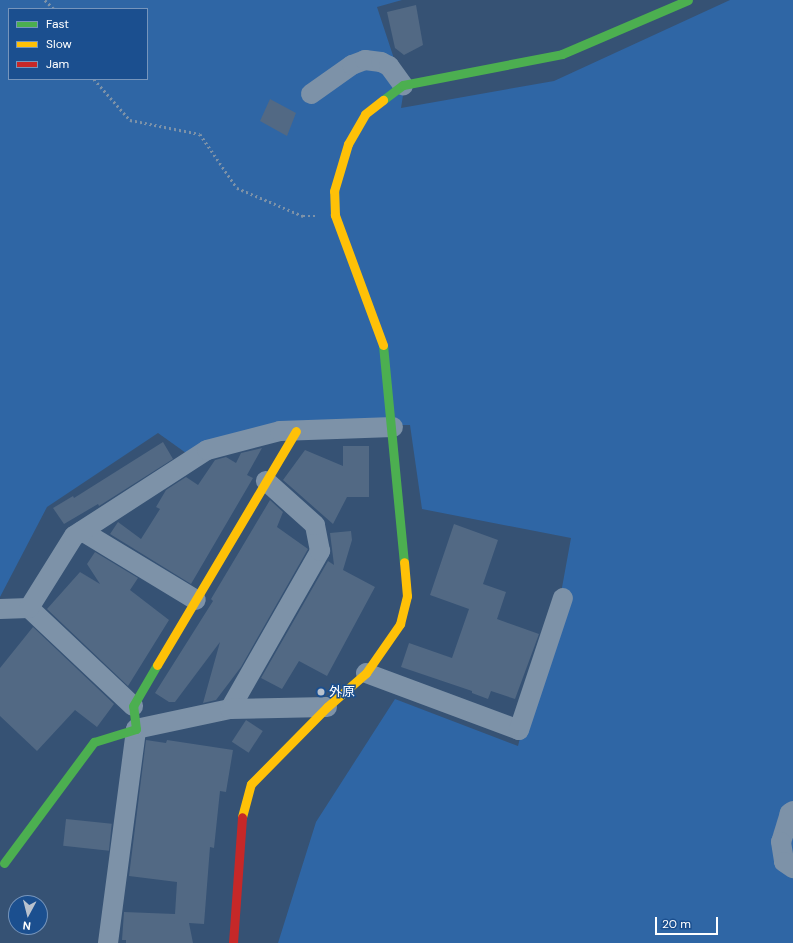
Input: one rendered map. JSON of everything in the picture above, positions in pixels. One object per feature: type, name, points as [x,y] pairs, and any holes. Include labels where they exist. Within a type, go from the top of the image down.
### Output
[{"type":"street","points":[[233,943],[242,810],[250,784],[327,706],[366,673],[400,624],[407,596],[393,427],[385,353],[371,308],[335,215],[334,191],[348,144],[365,114],[403,85],[562,54],[688,0]]},
{"type":"street","points":[[311,94],[352,65],[365,60],[381,62],[389,66],[403,85]]},
{"type":"street","points":[[29,608],[74,536],[207,450],[280,431],[393,427]]},
{"type":"street","points":[[108,943],[136,729],[133,706],[296,431]]},
{"type":"street","points":[[230,709],[320,551],[315,525],[266,481]]},
{"type":"street","points":[[82,530],[196,600]]},
{"type":"street","points":[[366,673],[519,730],[563,598]]},
{"type":"street","points":[[0,609],[29,608],[133,706]]},
{"type":"street","points":[[4,863],[94,742],[136,729],[230,709],[327,706]]},
{"type":"street","points":[[793,811],[790,813],[781,842],[784,862],[793,868]]},
{"type":"path","points":[[45,0],[53,8]]},
{"type":"path","points":[[95,80],[130,120],[200,134],[237,188],[303,216],[335,215]]},
{"type":"shaded area","points":[[0,0],[402,0],[377,7],[404,89],[401,108],[554,81],[730,0],[793,0],[793,943],[278,943],[316,822],[395,699],[518,746],[531,692],[557,615],[571,538],[422,509],[410,425],[282,425],[186,453],[158,433],[47,507],[0,597]]},
{"type":"building","points":[[416,5],[423,45],[404,55],[395,48],[387,12]]},
{"type":"building","points":[[270,99],[296,113],[287,136],[260,121]]},
{"type":"building","points":[[163,442],[173,459],[99,506],[98,504],[64,524],[53,508],[73,496],[74,498]]},
{"type":"building","points":[[343,446],[369,446],[369,497],[347,497],[333,524],[283,480],[305,450],[343,466]]},
{"type":"building","points":[[262,448],[247,475],[253,478],[191,584],[110,534],[118,522],[141,539],[160,509],[156,507],[166,490],[186,477],[198,485],[215,460],[226,457],[236,463],[241,453]]},
{"type":"building","points":[[270,500],[283,512],[277,527],[308,549],[241,667],[216,700],[203,703],[220,642],[175,702],[169,702],[155,693],[213,601],[211,599]]},
{"type":"building","points":[[454,524],[498,540],[483,584],[506,592],[497,619],[539,634],[515,699],[491,691],[488,699],[472,693],[472,691],[401,667],[409,643],[452,658],[469,609],[430,595]]},
{"type":"building","points":[[351,531],[352,540],[343,570],[375,587],[327,676],[299,661],[282,689],[261,678],[328,561],[334,565],[330,533]]},
{"type":"building","points":[[95,552],[138,578],[130,590],[169,620],[128,686],[47,609],[80,572],[100,584],[87,564]]},
{"type":"building","points":[[33,627],[114,704],[97,727],[75,710],[37,751],[0,716],[0,668]]},
{"type":"building","points":[[246,720],[263,731],[249,753],[232,742]]},
{"type":"building","points":[[146,740],[166,743],[167,740],[233,750],[226,792],[220,791],[214,848],[210,847],[204,924],[189,923],[193,943],[126,943],[126,940],[122,940],[124,912],[175,914],[177,882],[129,876]]},
{"type":"building","points":[[66,819],[112,824],[109,851],[63,846]]},
{"type":"traffic: fast","points":[[383,100],[403,85],[562,54],[688,0]]},
{"type":"traffic: fast","points":[[383,345],[404,562]]},
{"type":"traffic: fast","points":[[4,863],[94,742],[136,729],[133,706],[157,665]]},
{"type":"traffic: slow","points":[[383,100],[365,114],[348,144],[334,191],[335,215],[383,345]]},
{"type":"traffic: slow","points":[[157,665],[296,431]]},
{"type":"traffic: slow","points":[[242,817],[251,784],[327,707],[366,673],[400,624],[407,596],[404,562]]},
{"type":"traffic: jam","points":[[233,943],[242,817]]},
{"type":"place","name":"外原","points":[[321,692]]}]
